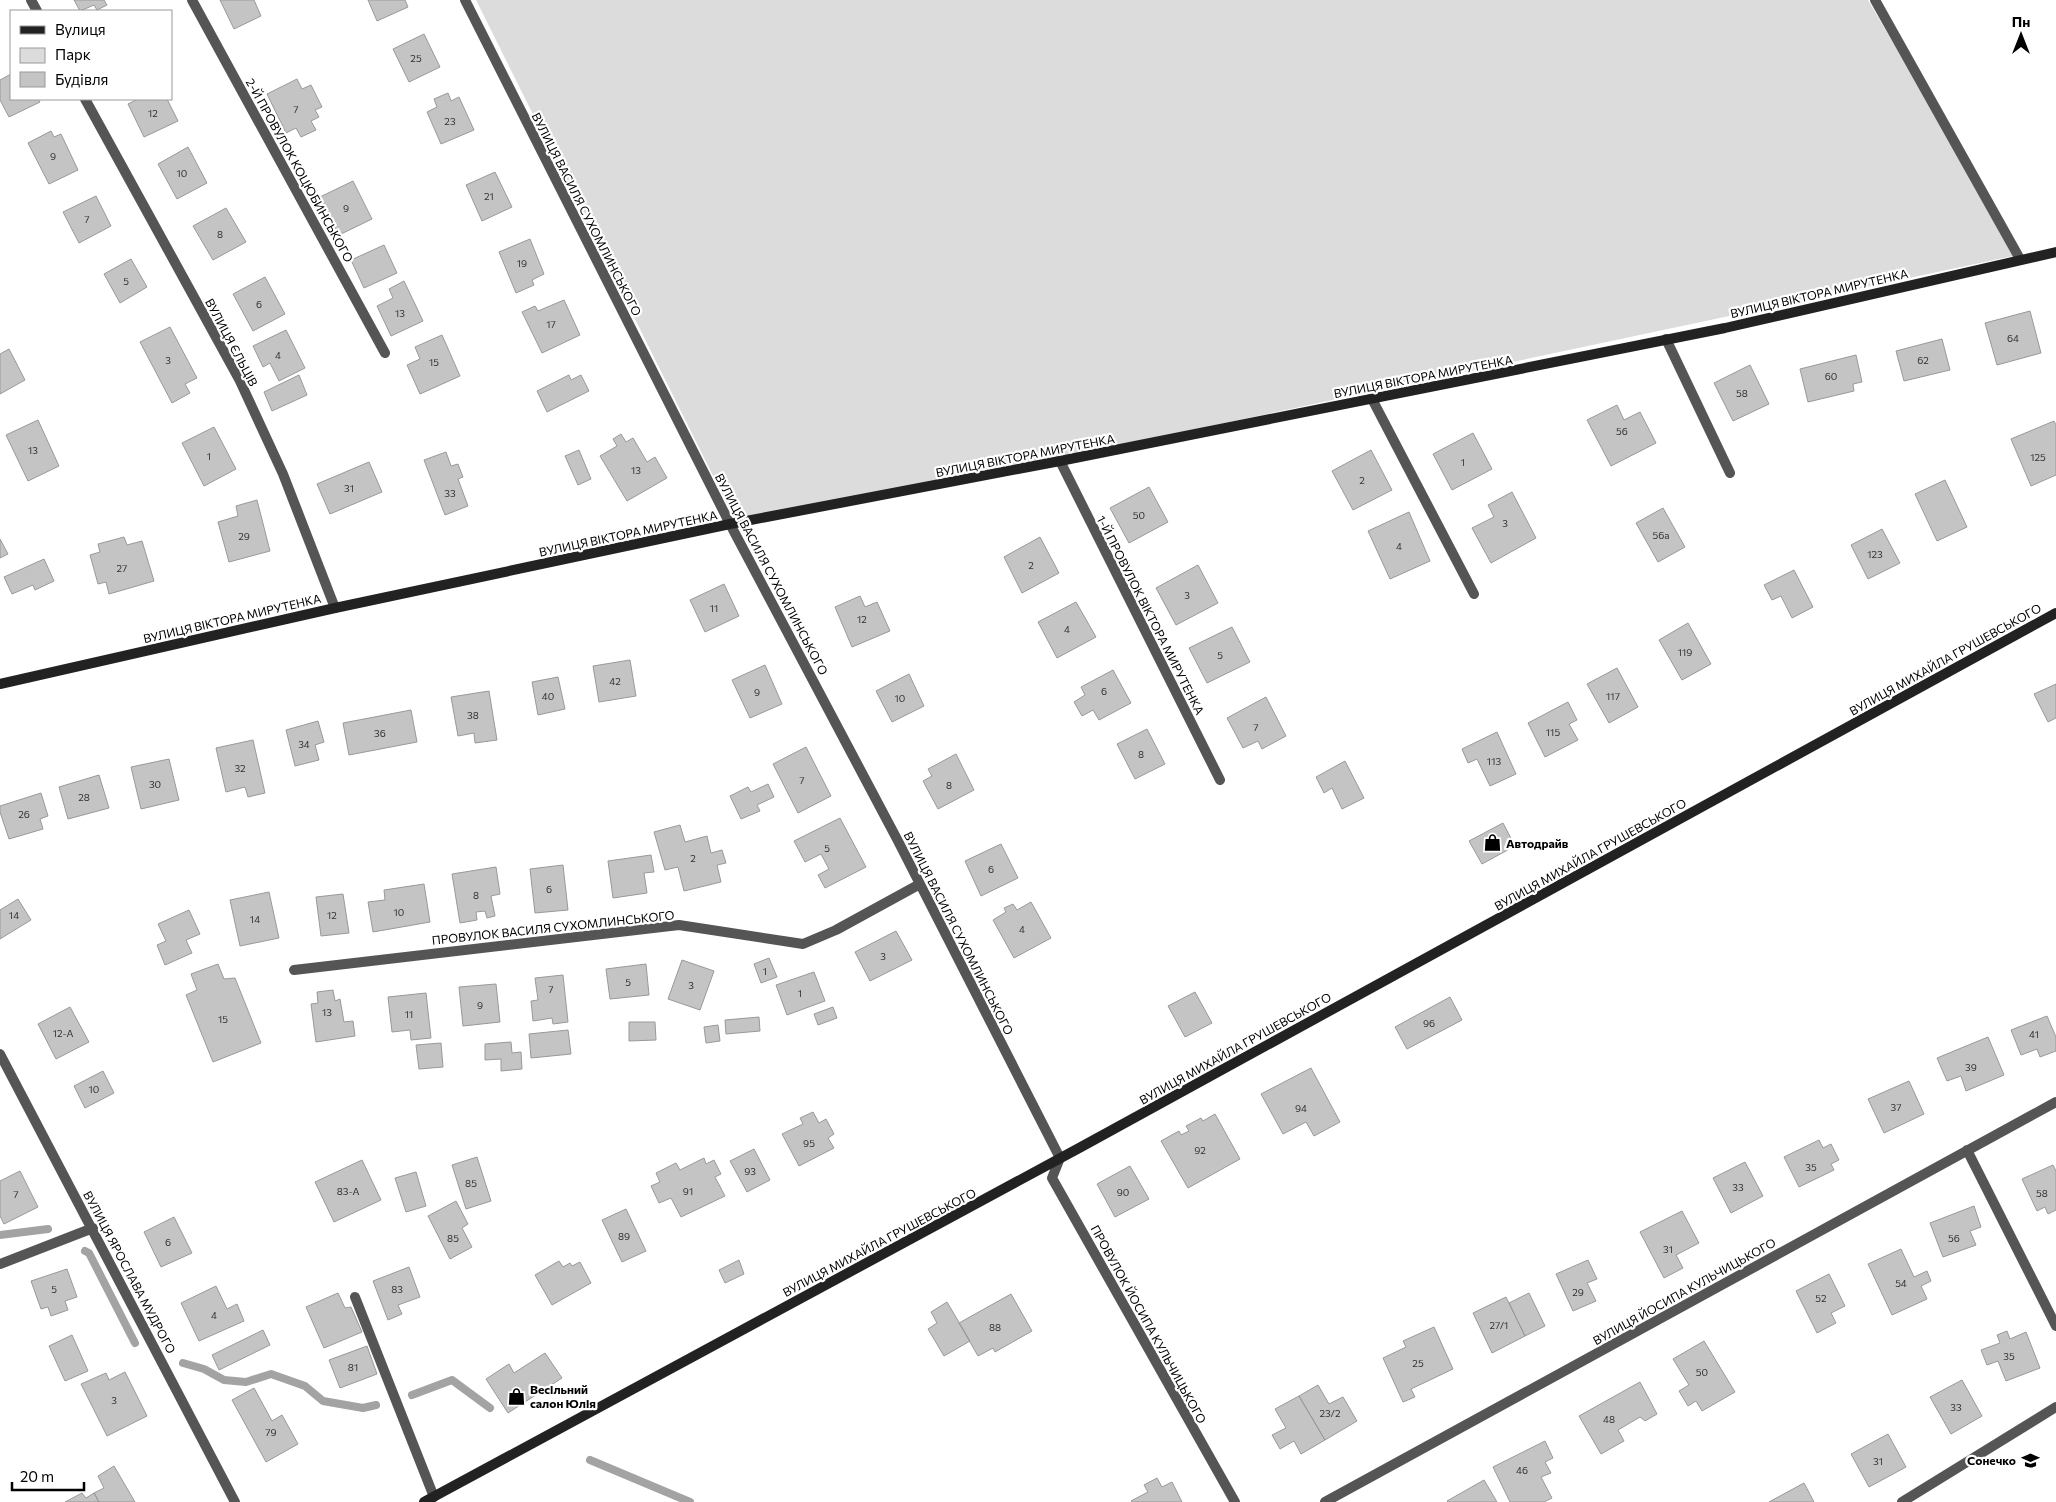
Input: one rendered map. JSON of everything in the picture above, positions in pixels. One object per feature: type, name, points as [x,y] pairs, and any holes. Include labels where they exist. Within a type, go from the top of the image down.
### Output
[{"type":"street","name":"2-Й ПРОВУЛОК КОЦЮБИНСЬКОГО","points":[[192,0],[385,353]]},
{"type":"street","name":"ВУЛИЦЯ ВАСИЛЯ СУХОМЛИНСЬКОГО","points":[[465,0],[730,524],[920,884],[1060,1158]]},
{"type":"street","points":[[1875,0],[2020,259]]},
{"type":"street","name":"ВУЛИЦЯ ЄЛЬЦІВ","points":[[86,100],[239,380],[283,474],[335,608]]},
{"type":"street","name":"ВУЛИЦЯ ВІКТОРА МИРУТЕНКА","points":[[0,684],[335,608],[730,524],[1060,461],[1724,328],[2056,252]]},
{"type":"street","points":[[1666,339],[1730,473]]},
{"type":"street","points":[[1372,399],[1474,594]]},
{"type":"street","name":"1-Й ПРОВУЛОК ВІКТОРА МИРУТЕНКА","points":[[1060,461],[1220,780]]},
{"type":"street","name":"ВУЛИЦЯ МИХАЙЛА ГРУШЕВСЬКОГО","points":[[424,1502],[1060,1158],[2056,613]]},
{"type":"street","name":"ПРОВУЛОК ВАСИЛЯ СУХОМЛИНСЬКОГО","points":[[294,970],[679,925],[803,944],[836,930],[920,884]]},
{"type":"street","name":"ВУЛИЦЯ ЯРОСЛАВА МУДРОГО","points":[[0,1054],[93,1228],[235,1502]]},
{"type":"street","name":"ВУЛИЦЯ ЙОСИПА КУЛЬЧИЦЬКОГО","points":[[1325,1502],[2056,1102]]},
{"type":"street","points":[[1967,1150],[2056,1326]]},
{"type":"street","name":"ПРОВУЛОК ЙОСИПА КУЛЬЧИЦЬКОГО","points":[[1060,1158],[1052,1178],[1235,1502]]},
{"type":"street","points":[[0,1264],[93,1228]]},
{"type":"street","points":[[356,1297],[434,1496]]},
{"type":"street","points":[[1902,1502],[2056,1407]]},
{"type":"green space","points":[[476,0],[1868,0],[1922,92],[2013,256],[738,526]]},
{"type":"building","points":[[74,0],[104,0],[107,5],[97,10],[94,5],[79,10]]},
{"type":"building","points":[[220,0],[254,0],[261,16],[234,29]]},
{"type":"building","points":[[368,0],[405,0],[408,7],[377,21]]},
{"type":"building","points":[[424,34],[440,67],[409,82],[393,49]]},
{"type":"building","points":[[10,75],[10,100],[39,100],[40,102],[9,117],[0,100],[0,80]]},
{"type":"building","points":[[297,79],[302,89],[311,85],[322,107],[315,110],[319,117],[311,121],[316,130],[301,137],[296,128],[286,133],[267,94]]},
{"type":"building","points":[[448,93],[451,101],[459,97],[474,130],[441,144],[427,112],[437,107],[434,99]]},
{"type":"building","points":[[136,100],[168,100],[178,121],[144,137],[128,104]]},
{"type":"building","points":[[51,131],[54,137],[61,134],[78,170],[49,184],[28,143]]},
{"type":"building","points":[[188,147],[207,183],[177,199],[158,164]]},
{"type":"building","points":[[495,172],[512,207],[482,221],[466,185]]},
{"type":"building","points":[[353,181],[372,219],[339,235],[320,197]]},
{"type":"building","points":[[96,196],[111,226],[79,243],[63,212]]},
{"type":"building","points":[[226,208],[246,242],[213,260],[193,226]]},
{"type":"building","points":[[530,239],[544,274],[532,280],[534,285],[516,293],[499,252]]},
{"type":"building","points":[[384,245],[397,273],[364,288],[351,260]]},
{"type":"building","points":[[131,259],[147,287],[120,303],[104,274]]},
{"type":"building","points":[[265,277],[285,314],[253,331],[233,294]]},
{"type":"building","points":[[404,281],[423,321],[391,336],[377,306],[393,298],[389,289]]},
{"type":"building","points":[[564,300],[580,335],[542,353],[522,312],[535,306],[538,311]]},
{"type":"building","points":[[2030,311],[2041,353],[1997,365],[1985,323]]},
{"type":"building","points":[[170,327],[197,378],[185,384],[190,393],[172,403],[140,342]]},
{"type":"building","points":[[286,330],[305,368],[279,381],[270,363],[263,367],[253,346]]},
{"type":"building","points":[[442,335],[460,376],[420,394],[407,365],[420,359],[415,347]]},
{"type":"building","points":[[1942,339],[1950,370],[1904,381],[1896,351]]},
{"type":"building","points":[[9,349],[25,380],[0,394],[0,354]]},
{"type":"building","points":[[1856,355],[1862,382],[1853,384],[1854,391],[1808,402],[1800,369]]},
{"type":"building","points":[[1750,365],[1769,404],[1733,421],[1714,383]]},
{"type":"building","points":[[299,375],[307,395],[272,411],[264,392]]},
{"type":"building","points":[[569,375],[571,380],[581,375],[589,391],[547,412],[537,391]]},
{"type":"building","points":[[1617,405],[1624,420],[1640,412],[1656,443],[1611,466],[1587,420]]},
{"type":"building","points":[[38,420],[59,466],[28,481],[6,435]]},
{"type":"building","points":[[2054,421],[2056,425],[2056,475],[2031,486],[2011,439]]},
{"type":"building","points":[[214,427],[236,469],[204,486],[182,443]]},
{"type":"building","points":[[1473,433],[1492,469],[1452,490],[1433,454]]},
{"type":"building","points":[[621,434],[626,442],[633,438],[647,462],[655,457],[667,478],[627,501],[600,456],[617,446],[613,439]]},
{"type":"building","points":[[579,450],[591,479],[578,485],[565,456]]},
{"type":"building","points":[[1371,450],[1392,490],[1353,510],[1332,471]]},
{"type":"building","points":[[446,452],[451,466],[458,464],[463,477],[458,479],[468,506],[445,515],[424,460]]},
{"type":"building","points":[[369,462],[382,492],[330,514],[317,484]]},
{"type":"building","points":[[1945,480],[1967,527],[1937,541],[1915,494]]},
{"type":"building","points":[[1149,487],[1168,522],[1129,543],[1110,508]]},
{"type":"building","points":[[1512,492],[1536,538],[1491,563],[1472,528],[1494,517],[1488,505]]},
{"type":"building","points":[[257,500],[270,551],[229,562],[218,522],[238,516],[236,506]]},
{"type":"building","points":[[1663,508],[1685,547],[1658,562],[1636,523]]},
{"type":"building","points":[[1409,512],[1430,561],[1390,579],[1368,531]]},
{"type":"building","points":[[1882,529],[1900,563],[1868,579],[1851,545]]},
{"type":"building","points":[[124,537],[127,545],[142,541],[154,581],[109,594],[106,582],[98,584],[90,555],[100,552],[98,544]]},
{"type":"building","points":[[1040,537],[1059,573],[1022,593],[1004,557]]},
{"type":"building","points":[[0,539],[8,554],[0,558]]},
{"type":"building","points":[[44,559],[54,581],[35,590],[33,585],[12,594],[4,577]]},
{"type":"building","points":[[1198,565],[1218,603],[1176,625],[1156,588]]},
{"type":"building","points":[[1794,570],[1813,607],[1792,618],[1781,596],[1772,600],[1764,585]]},
{"type":"building","points":[[724,584],[739,616],[705,632],[690,600]]},
{"type":"building","points":[[860,596],[865,607],[877,602],[890,631],[852,647],[835,607]]},
{"type":"building","points":[[1076,602],[1096,637],[1057,658],[1038,622]]},
{"type":"building","points":[[1688,623],[1711,664],[1682,680],[1659,640]]},
{"type":"building","points":[[1232,627],[1250,662],[1207,683],[1189,648]]},
{"type":"building","points":[[630,660],[636,696],[599,702],[593,666]]},
{"type":"building","points":[[765,665],[782,704],[750,718],[732,680]]},
{"type":"building","points":[[1617,668],[1638,707],[1609,723],[1587,684]]},
{"type":"building","points":[[1113,670],[1131,703],[1099,720],[1093,710],[1082,716],[1074,702],[1085,695],[1081,687]]},
{"type":"building","points":[[909,674],[924,706],[892,722],[876,691]]},
{"type":"building","points":[[558,677],[565,709],[538,715],[532,682]]},
{"type":"building","points":[[2056,684],[2056,718],[2048,722],[2034,694]]},
{"type":"building","points":[[489,691],[497,740],[475,743],[474,733],[458,736],[451,697]]},
{"type":"building","points":[[1266,697],[1286,736],[1262,749],[1258,741],[1243,748],[1227,718]]},
{"type":"building","points":[[1568,702],[1577,720],[1569,724],[1578,740],[1545,757],[1528,723]]},
{"type":"building","points":[[411,710],[417,742],[349,755],[343,723]]},
{"type":"building","points":[[318,721],[324,742],[315,745],[319,760],[295,766],[286,730]]},
{"type":"building","points":[[1147,729],[1165,764],[1135,779],[1117,744]]},
{"type":"building","points":[[1497,732],[1516,774],[1490,786],[1477,759],[1468,763],[1462,749]]},
{"type":"building","points":[[253,740],[265,793],[248,797],[245,787],[226,792],[216,748]]},
{"type":"building","points":[[806,747],[831,796],[798,813],[773,764]]},
{"type":"building","points":[[956,754],[974,790],[938,809],[923,781],[932,776],[928,769]]},
{"type":"building","points":[[169,759],[179,800],[141,809],[131,767]]},
{"type":"building","points":[[1345,761],[1364,798],[1342,809],[1332,788],[1324,793],[1316,777]]},
{"type":"building","points":[[99,775],[109,808],[68,819],[59,787]]},
{"type":"building","points":[[768,784],[774,797],[757,805],[760,811],[741,819],[730,796],[748,787],[751,792]]},
{"type":"building","points":[[41,793],[48,816],[40,819],[43,829],[9,839],[0,812],[0,806]]},
{"type":"building","points":[[840,818],[866,867],[825,888],[818,875],[829,869],[821,854],[805,862],[794,841]]},
{"type":"building","name":"Автодрайв","points":[[1503,823],[1515,846],[1482,864],[1469,841]]},
{"type":"building","points":[[680,825],[685,842],[707,836],[711,853],[722,850],[726,863],[717,865],[721,882],[684,891],[678,867],[665,870],[654,832]]},
{"type":"building","points":[[1001,844],[1018,878],[981,896],[965,861]]},
{"type":"building","points":[[651,855],[654,872],[644,873],[647,893],[613,898],[608,861]]},
{"type":"building","points":[[563,865],[568,910],[535,913],[530,869]]},
{"type":"building","points":[[496,867],[500,894],[491,896],[495,916],[487,918],[485,911],[476,912],[477,920],[460,923],[452,874]]},
{"type":"building","points":[[424,884],[430,922],[373,932],[368,902],[385,900],[384,890]]},
{"type":"building","points":[[269,892],[279,938],[240,946],[230,900]]},
{"type":"building","points":[[343,894],[349,933],[321,936],[316,897]]},
{"type":"building","points":[[18,899],[31,920],[0,939],[0,910]]},
{"type":"building","points":[[1031,902],[1051,938],[1014,958],[993,920],[1006,912],[1004,908],[1013,904],[1017,910]]},
{"type":"building","points":[[189,910],[200,934],[186,940],[192,953],[165,965],[157,945],[166,941],[158,924]]},
{"type":"building","points":[[896,931],[912,960],[870,981],[855,952]]},
{"type":"building","points":[[769,958],[777,977],[761,983],[754,964]]},
{"type":"building","points":[[682,960],[714,971],[700,1010],[668,999]]},
{"type":"building","points":[[218,964],[224,979],[235,978],[261,1043],[213,1062],[186,995],[197,990],[191,974]]},
{"type":"building","points":[[646,964],[649,995],[610,999],[606,969]]},
{"type":"building","points":[[814,972],[825,1001],[787,1015],[776,985]]},
{"type":"building","points":[[563,975],[568,1022],[553,1024],[552,1018],[533,1021],[531,1001],[538,1000],[535,978]]},
{"type":"building","points":[[496,984],[500,1022],[463,1026],[459,987]]},
{"type":"building","points":[[333,990],[335,1001],[340,999],[344,1022],[353,1021],[355,1036],[316,1042],[311,1004],[318,1003],[317,992]]},
{"type":"building","points":[[1195,992],[1212,1023],[1185,1037],[1168,1006]]},
{"type":"building","points":[[426,993],[431,1038],[411,1040],[410,1030],[392,1032],[388,997]]},
{"type":"building","points":[[1450,997],[1462,1020],[1407,1049],[1395,1027]]},
{"type":"building","points":[[70,1007],[89,1042],[56,1059],[38,1024]]},
{"type":"building","points":[[833,1007],[837,1018],[818,1025],[814,1014]]},
{"type":"building","points":[[2047,1016],[2056,1037],[2056,1051],[2040,1057],[2037,1049],[2021,1055],[2011,1030]]},
{"type":"building","points":[[759,1017],[760,1031],[726,1034],[725,1020]]},
{"type":"building","points":[[629,1022],[655,1022],[656,1040],[629,1041]]},
{"type":"building","points":[[718,1025],[720,1041],[706,1043],[704,1027]]},
{"type":"building","points":[[568,1030],[571,1054],[531,1058],[529,1034]]},
{"type":"building","points":[[1988,1037],[2004,1075],[1966,1091],[1961,1076],[1947,1081],[1937,1058]]},
{"type":"building","points":[[511,1042],[512,1053],[521,1052],[522,1069],[501,1071],[501,1059],[485,1060],[485,1044]]},
{"type":"building","points":[[441,1043],[443,1067],[419,1069],[416,1045]]},
{"type":"building","points":[[1311,1068],[1340,1122],[1314,1136],[1306,1122],[1283,1134],[1261,1094]]},
{"type":"building","points":[[103,1071],[114,1093],[85,1108],[74,1086]]},
{"type":"building","points":[[1909,1081],[1924,1114],[1884,1133],[1868,1099]]},
{"type":"building","points":[[813,1112],[819,1123],[826,1119],[834,1134],[828,1138],[834,1148],[799,1166],[782,1134],[803,1124],[800,1118]]},
{"type":"building","points":[[1215,1114],[1240,1159],[1188,1188],[1161,1141],[1179,1131],[1181,1135],[1189,1131],[1186,1126],[1201,1118],[1203,1121]]},
{"type":"building","points":[[1819,1140],[1823,1148],[1831,1144],[1839,1160],[1831,1164],[1834,1170],[1799,1187],[1784,1157]]},
{"type":"building","points":[[754,1149],[770,1180],[747,1192],[730,1161]]},
{"type":"building","points":[[477,1157],[491,1201],[466,1209],[452,1165]]},
{"type":"building","points":[[704,1158],[706,1164],[714,1160],[721,1174],[715,1177],[725,1196],[681,1217],[671,1198],[659,1203],[651,1186],[660,1182],[656,1173],[676,1163],[680,1170]]},
{"type":"building","points":[[362,1160],[381,1200],[334,1222],[315,1182]]},
{"type":"building","points":[[1745,1162],[1763,1196],[1731,1213],[1713,1178]]},
{"type":"building","points":[[2053,1165],[2056,1171],[2056,1210],[2048,1214],[2045,1207],[2037,1211],[2022,1179]]},
{"type":"building","points":[[1130,1166],[1149,1199],[1115,1217],[1097,1184]]},
{"type":"building","points":[[20,1171],[38,1207],[4,1224],[0,1216],[0,1181]]},
{"type":"building","points":[[416,1172],[426,1206],[406,1212],[395,1178]]},
{"type":"building","points":[[456,1201],[468,1224],[462,1228],[472,1247],[450,1259],[428,1216]]},
{"type":"building","points":[[1974,1206],[1981,1227],[1970,1231],[1976,1245],[1943,1257],[1930,1223]]},
{"type":"building","points":[[626,1209],[646,1251],[622,1262],[602,1220]]},
{"type":"building","points":[[1682,1211],[1699,1243],[1676,1255],[1683,1268],[1664,1278],[1640,1232]]},
{"type":"building","points":[[174,1217],[192,1253],[161,1267],[144,1232]]},
{"type":"building","points":[[1901,1249],[1914,1277],[1927,1271],[1931,1281],[1921,1286],[1927,1299],[1892,1315],[1868,1264]]},
{"type":"building","points":[[739,1260],[744,1274],[725,1283],[719,1270]]},
{"type":"building","points":[[1588,1260],[1597,1279],[1587,1283],[1596,1301],[1573,1311],[1556,1274]]},
{"type":"building","points":[[559,1261],[563,1267],[570,1263],[572,1266],[580,1262],[591,1283],[552,1305],[535,1275]]},
{"type":"building","points":[[409,1267],[420,1297],[398,1305],[402,1314],[388,1320],[373,1281]]},
{"type":"building","points":[[67,1269],[77,1297],[65,1301],[68,1310],[51,1316],[48,1307],[41,1309],[31,1281]]},
{"type":"building","points":[[1829,1274],[1845,1306],[1831,1313],[1836,1323],[1817,1333],[1796,1291]]},
{"type":"building","points":[[216,1286],[227,1309],[237,1304],[244,1321],[199,1341],[181,1303]]},
{"type":"building","points":[[338,1293],[345,1308],[351,1307],[362,1332],[324,1348],[306,1307]]},
{"type":"building","points":[[1529,1293],[1545,1326],[1525,1336],[1509,1303]]},
{"type":"building","points":[[1011,1294],[1032,1331],[995,1352],[993,1348],[978,1356],[959,1323]]},
{"type":"building","points":[[1506,1297],[1525,1336],[1492,1353],[1473,1313]]},
{"type":"building","points":[[947,1302],[970,1341],[944,1356],[928,1329],[937,1323],[931,1312]]},
{"type":"building","points":[[1434,1327],[1453,1369],[1411,1389],[1415,1397],[1403,1402],[1383,1358],[1406,1347],[1403,1341]]},
{"type":"building","points":[[263,1330],[270,1345],[219,1370],[212,1355]]},
{"type":"building","points":[[2007,1331],[2010,1339],[2026,1332],[2040,1368],[2006,1381],[1998,1361],[1987,1365],[1981,1350],[2000,1343],[1997,1335]]},
{"type":"building","points":[[72,1335],[88,1371],[65,1381],[49,1346]]},
{"type":"building","points":[[1704,1341],[1735,1392],[1702,1411],[1696,1401],[1688,1406],[1679,1391],[1689,1385],[1673,1359]]},
{"type":"building","points":[[367,1346],[377,1374],[340,1388],[329,1360]]},
{"type":"building","name":"Весільний салон Юлія","points":[[545,1353],[562,1378],[508,1413],[486,1379],[509,1364],[514,1373]]},
{"type":"building","points":[[125,1372],[147,1416],[107,1436],[81,1384],[106,1373],[109,1380]]},
{"type":"building","points":[[1962,1380],[1982,1416],[1951,1434],[1930,1397]]},
{"type":"building","points":[[1640,1382],[1657,1414],[1645,1421],[1640,1417],[1618,1430],[1624,1441],[1601,1454],[1579,1416]]},
{"type":"building","points":[[1318,1385],[1329,1404],[1343,1397],[1357,1421],[1325,1440],[1299,1396]]},
{"type":"building","points":[[254,1388],[272,1421],[282,1415],[298,1444],[266,1462],[232,1400]]},
{"type":"building","points":[[1299,1396],[1325,1440],[1301,1454],[1294,1441],[1280,1449],[1272,1435],[1286,1428],[1275,1409]]},
{"type":"building","points":[[1888,1434],[1906,1467],[1869,1487],[1851,1454]]},
{"type":"building","points":[[1545,1441],[1553,1458],[1545,1462],[1551,1473],[1541,1477],[1552,1498],[1544,1502],[1510,1502],[1493,1467]]},
{"type":"building","points":[[114,1466],[135,1502],[99,1502],[94,1493],[104,1488],[98,1476]]},
{"type":"building","points":[[1157,1478],[1162,1487],[1172,1482],[1182,1502],[1131,1501],[1148,1492],[1144,1485]]},
{"type":"building","points":[[1484,1480],[1497,1502],[1447,1501]]},
{"type":"building","points":[[1804,1483],[1814,1502],[1769,1502]]},
{"type":"building","points":[[82,1493],[86,1498],[94,1493],[99,1502],[65,1502]]},
{"type":"waterway","points":[[0,1235],[48,1229]]},
{"type":"waterway","points":[[85,1251],[89,1253],[135,1343]]},
{"type":"waterway","points":[[183,1363],[204,1369],[224,1380],[246,1382],[271,1374],[305,1386],[323,1401],[363,1408],[376,1405]]},
{"type":"waterway","points":[[412,1395],[452,1380],[490,1408]]},
{"type":"waterway","points":[[590,1460],[690,1502]]},
{"type":"place","name":"Автодрайв","points":[[1492,843]]},
{"type":"place","name":"Весільний салон Юлія","points":[[516,1396]]},
{"type":"place","name":"Сонечко","points":[[2030,1460]]}]
